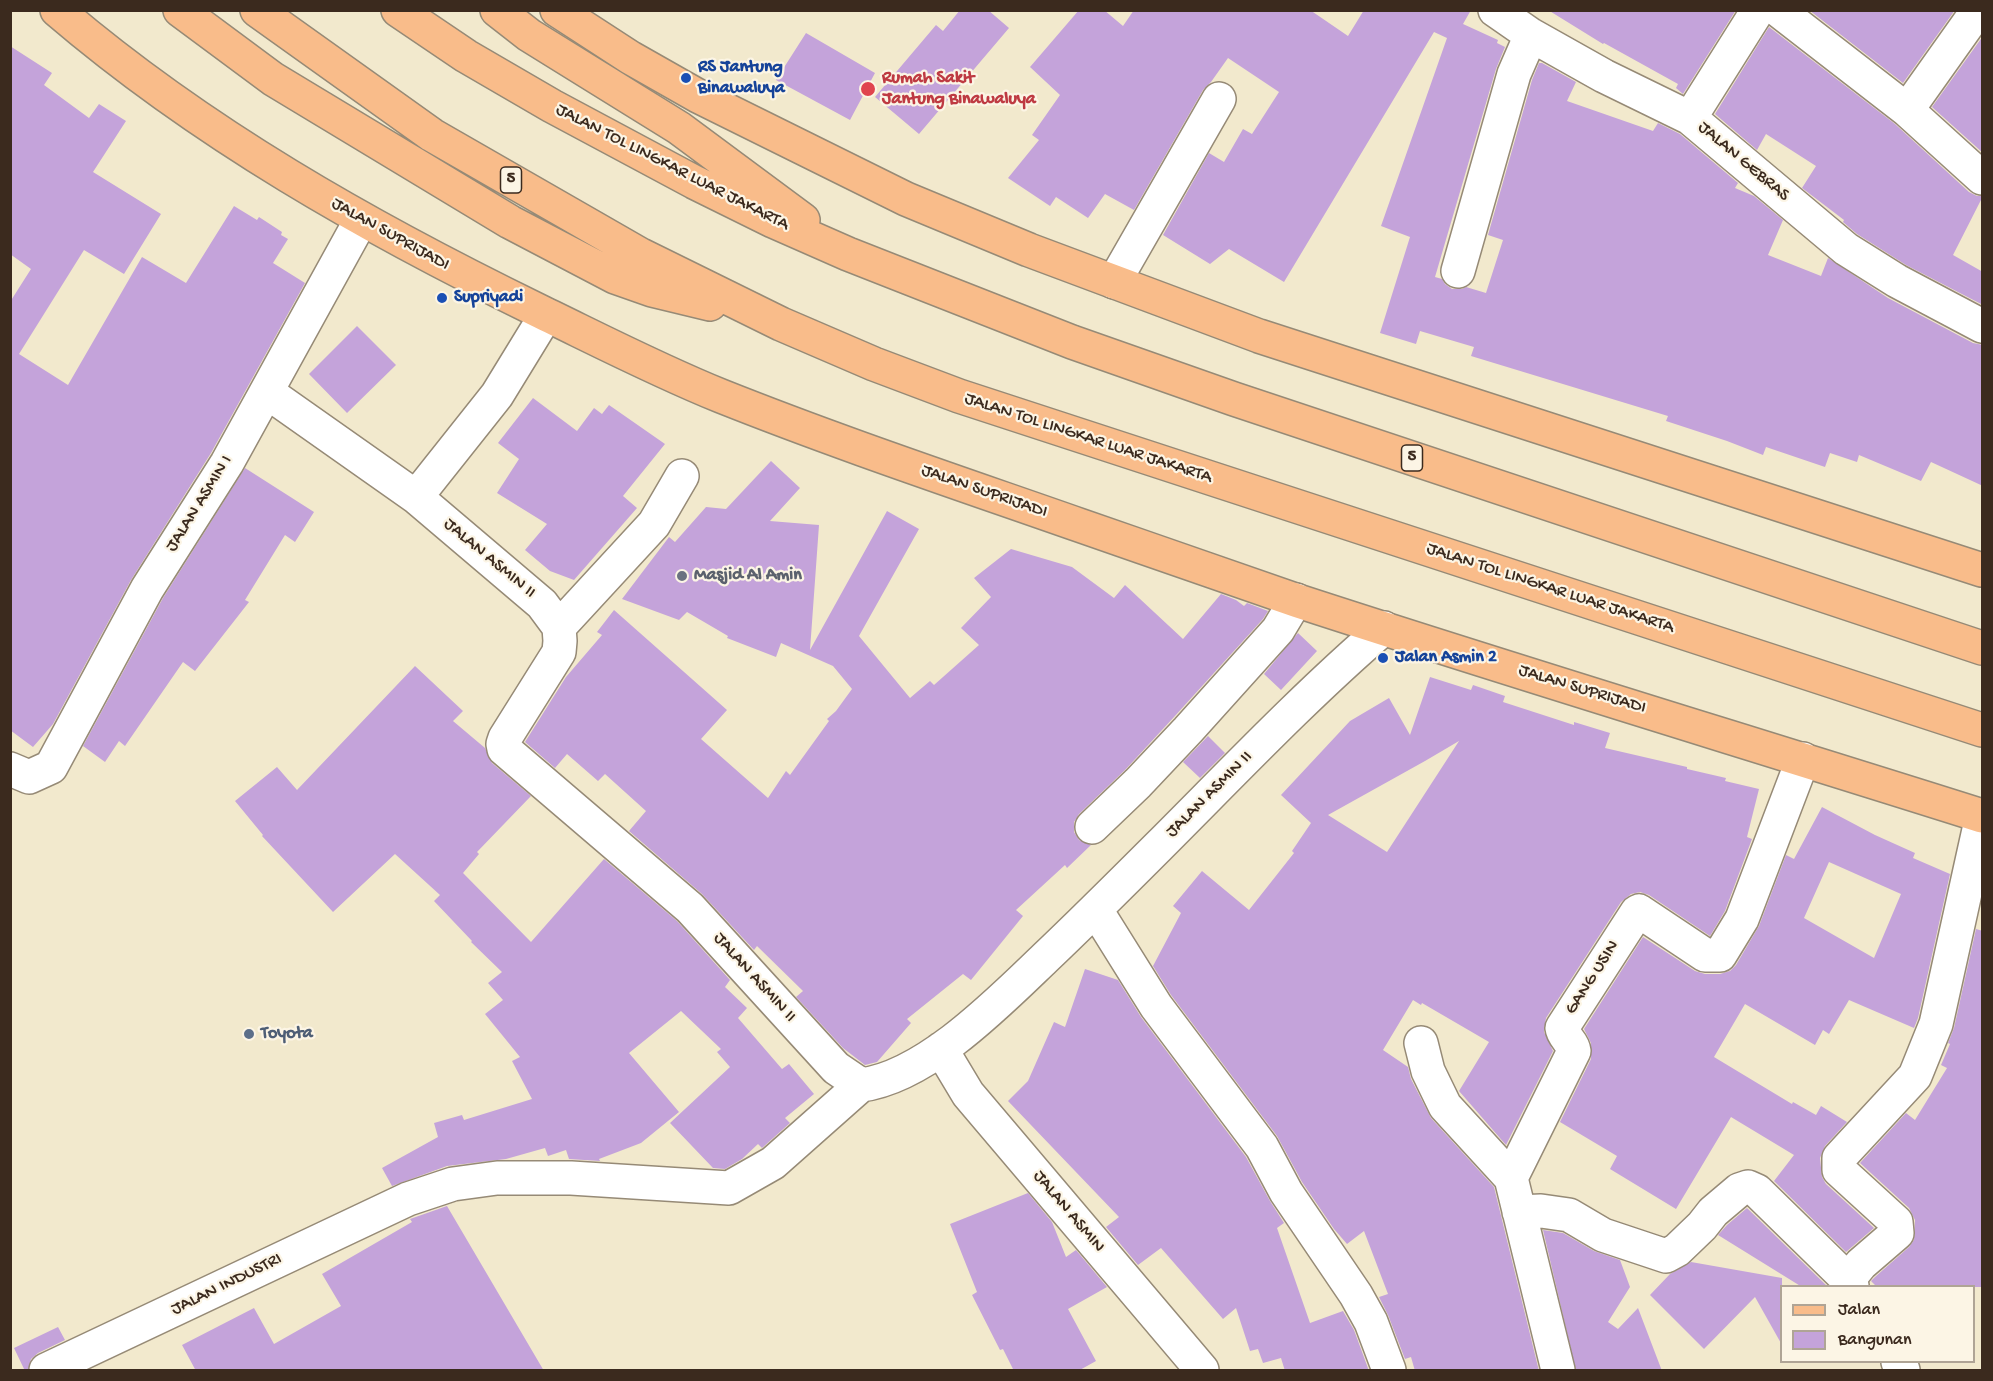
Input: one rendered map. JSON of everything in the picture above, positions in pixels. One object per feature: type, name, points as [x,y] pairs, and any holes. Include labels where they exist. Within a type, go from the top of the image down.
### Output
[{"type":"main road","name":"JALAN SUPRIJADI","points":[[57,10],[89,38],[146,81],[242,147],[361,220],[546,315],[718,394],[920,470],[1296,600],[1982,816]]},
{"type":"main road","points":[[180,10],[273,79],[510,222],[573,256],[615,277],[652,290],[781,324]]},
{"type":"main road","name":"JALAN TOL LINGKAR LUAR JAKARTA","points":[[257,10],[432,135],[641,255],[781,324],[874,364],[959,396],[1983,730]]},
{"type":"main road","name":"JALAN TOL LINGKAR LUAR JAKARTA","points":[[398,10],[466,56],[572,117],[773,222],[848,254],[1126,361],[1983,648]]},
{"type":"main road","points":[[497,10],[529,35],[679,128],[848,254]]},
{"type":"main road","points":[[565,12],[631,58],[698,96],[906,199],[1029,250],[1259,336],[1983,570]]},
{"type":"street","name":"JALAN GEBRAS","points":[[1495,10],[1531,35],[1604,76],[1690,118],[1846,249],[1897,281],[1983,326]]},
{"type":"street","points":[[1690,118],[1758,10]]},
{"type":"street","points":[[1778,10],[1907,110],[1983,178]]},
{"type":"street","points":[[1907,110],[1978,10]]},
{"type":"street","points":[[1458,271],[1514,74],[1531,35]]},
{"type":"street","points":[[1114,282],[1219,99]]},
{"type":"street","name":"JALAN ASMIN I","points":[[20,773],[51,767],[147,589],[227,463],[361,220]]},
{"type":"street","points":[[416,497],[497,395],[546,315]]},
{"type":"street","name":"JALAN ASMIN II","points":[[267,392],[416,497],[542,604],[559,627],[559,652],[505,738],[504,749],[690,908],[836,1068],[861,1085],[876,1083],[941,1049],[996,1005],[1096,910],[1332,672],[1384,628]]},
{"type":"street","points":[[559,627],[654,524],[682,476]]},
{"type":"street","points":[[1092,827],[1188,730],[1278,630],[1296,600]]},
{"type":"street","name":"GANG USIN","points":[[1511,1178],[1574,1051],[1563,1034],[1562,1028],[1635,913],[1640,911],[1705,954],[1720,955],[1742,919],[1803,759]]},
{"type":"street","points":[[1519,1212],[1541,1211],[1569,1215],[1603,1235],[1666,1256],[1677,1250],[1702,1227],[1713,1212],[1739,1190],[1748,1187],[1757,1191],[1850,1283],[1861,1264],[1897,1233],[1896,1222],[1839,1170],[1839,1158],[1915,1076],[1936,1024],[1982,816]]},
{"type":"street","points":[[1096,910],[1156,1006],[1262,1146],[1286,1192],[1356,1295],[1371,1322],[1389,1371]]},
{"type":"street","points":[[1421,1043],[1428,1071],[1445,1106],[1511,1178],[1558,1371]]},
{"type":"street","name":"JALAN ASMIN","points":[[941,1049],[968,1094],[1202,1371]]},
{"type":"street","name":"JALAN INDUSTRI","points":[[46,1371],[408,1199],[453,1184],[497,1178],[571,1178],[729,1188],[773,1163],[861,1085]]},
{"type":"building","points":[[960,10],[988,10],[1009,28],[919,134],[875,97],[936,25],[943,31]]},
{"type":"building","points":[[1079,10],[1104,10],[1123,26],[1134,10],[1310,10],[1348,36],[1364,10],[1471,10],[1463,24],[1498,40],[1497,43],[1505,47],[1496,69],[1435,277],[1442,279],[1452,289],[1466,287],[1486,293],[1503,240],[1488,235],[1532,80],[1539,63],[1542,63],[1576,82],[1567,101],[1653,131],[1658,123],[1680,134],[1738,183],[1735,188],[1754,196],[1783,220],[1768,255],[1821,276],[1828,258],[1888,298],[1973,343],[1983,345],[1983,486],[1931,462],[1921,481],[1859,455],[1857,462],[1830,453],[1825,467],[1766,447],[1763,455],[1666,421],[1668,416],[1471,356],[1474,347],[1420,331],[1416,344],[1380,333],[1410,237],[1381,226],[1447,38],[1434,32],[1284,282],[1229,249],[1210,264],[1163,235],[1209,153],[1224,162],[1243,129],[1252,134],[1279,92],[1228,58],[1203,90],[1134,210],[1105,194],[1088,218],[1056,197],[1050,206],[1008,178],[1039,140],[1032,135],[1060,95],[1030,67]]},
{"type":"building","points":[[1548,10],[1736,10],[1683,94],[1676,88],[1678,84],[1603,44]]},
{"type":"building","points":[[1809,10],[1955,10],[1903,83]]},
{"type":"building","points":[[1769,27],[1895,124],[1969,192],[1983,196],[1953,255],[1983,272],[1983,305],[1906,265],[1857,234],[1843,222],[1844,220],[1802,188],[1816,166],[1766,134],[1757,150],[1715,114]]},
{"type":"building","points":[[806,33],[875,73],[850,120],[776,80]]},
{"type":"building","points":[[1983,36],[1983,153],[1932,107]]},
{"type":"building","points":[[10,46],[52,73],[44,85],[89,118],[99,104],[126,121],[93,172],[161,214],[124,274],[84,250],[19,354],[68,385],[142,257],[186,283],[234,206],[257,220],[259,217],[282,232],[281,235],[288,239],[273,263],[305,283],[211,453],[131,580],[53,724],[33,747],[10,730],[10,302],[31,269],[10,254]]},
{"type":"building","points":[[357,326],[396,365],[347,413],[309,374]]},
{"type":"building","points":[[533,398],[577,431],[594,408],[602,414],[609,405],[665,444],[623,496],[637,508],[574,580],[550,571],[525,550],[547,524],[497,493],[519,459],[498,443]]},
{"type":"building","points":[[771,461],[800,488],[770,521],[819,525],[810,650],[887,511],[919,529],[859,636],[910,698],[930,681],[934,685],[979,645],[961,628],[991,597],[974,578],[1011,549],[1072,567],[1114,598],[1125,585],[1183,639],[1221,594],[1244,606],[1247,603],[1268,611],[1125,770],[1079,814],[1074,822],[1074,832],[1079,840],[1091,845],[1067,868],[1065,865],[1016,910],[1023,916],[971,980],[963,974],[907,1019],[911,1023],[877,1062],[865,1065],[843,1048],[796,997],[803,991],[757,946],[754,950],[702,894],[629,831],[646,811],[605,774],[598,781],[567,754],[555,768],[525,742],[566,677],[602,635],[597,632],[614,610],[727,710],[701,739],[768,798],[786,771],[790,775],[829,721],[827,719],[852,689],[833,666],[781,643],[776,657],[727,638],[728,636],[687,612],[679,620],[622,599],[669,537],[675,542],[706,507],[726,509]]},
{"type":"building","points":[[245,468],[314,512],[295,542],[285,535],[245,600],[249,602],[195,671],[183,662],[125,746],[119,741],[105,762],[83,746],[163,598]]},
{"type":"building","points":[[1298,633],[1317,651],[1281,690],[1264,674]]},
{"type":"building","points":[[415,666],[463,711],[453,721],[485,748],[492,763],[531,796],[477,852],[479,854],[463,873],[531,942],[604,859],[677,921],[730,980],[725,987],[747,1008],[738,1018],[782,1069],[789,1064],[814,1094],[785,1118],[790,1123],[762,1148],[758,1144],[742,1159],[725,1169],[713,1168],[670,1123],[730,1067],[717,1052],[721,1049],[681,1011],[629,1053],[679,1112],[641,1143],[599,1159],[600,1161],[569,1159],[566,1150],[548,1156],[545,1148],[506,1159],[447,1166],[392,1186],[382,1168],[438,1137],[434,1123],[462,1115],[464,1120],[532,1099],[512,1061],[520,1057],[485,1014],[503,1000],[488,983],[502,972],[434,901],[440,895],[395,854],[333,912],[262,836],[235,801],[277,767],[297,790]]},
{"type":"building","points":[[1430,677],[1471,690],[1473,685],[1505,696],[1503,702],[1574,725],[1574,722],[1610,733],[1605,748],[1687,767],[1687,769],[1726,778],[1725,781],[1759,789],[1747,837],[1752,839],[1725,911],[1710,936],[1649,895],[1640,892],[1631,894],[1621,902],[1546,1018],[1544,1032],[1553,1051],[1506,1145],[1459,1091],[1489,1042],[1413,1000],[1383,1050],[1408,1067],[1411,1079],[1431,1118],[1494,1187],[1539,1371],[1415,1371],[1411,1357],[1405,1359],[1379,1297],[1388,1294],[1364,1231],[1347,1244],[1334,1229],[1302,1182],[1277,1136],[1171,995],[1153,966],[1181,913],[1173,906],[1202,871],[1249,910],[1294,853],[1292,851],[1311,823],[1281,795],[1350,721],[1389,698],[1410,735]],"holes":[[[1459,741],[1387,852],[1328,815]]]},
{"type":"building","points":[[1208,736],[1225,753],[1200,778],[1183,762]]},
{"type":"building","points":[[1822,807],[1915,853],[1913,858],[1950,874],[1914,1028],[1849,1000],[1829,1034],[1823,1030],[1815,1045],[1745,1004],[1714,1057],[1792,1104],[1793,1102],[1816,1115],[1821,1106],[1847,1122],[1825,1146],[1820,1158],[1822,1177],[1826,1184],[1874,1228],[1846,1252],[1774,1181],[1794,1155],[1731,1117],[1676,1209],[1610,1169],[1617,1156],[1560,1122],[1591,1059],[1591,1043],[1584,1029],[1643,937],[1695,971],[1720,974],[1730,971],[1759,926],[1786,855],[1794,859]],"holes":[[[1829,862],[1901,894],[1874,958],[1804,918]]]},
{"type":"building","points":[[1976,929],[1983,931],[1983,1287],[1975,1287],[1975,1285],[1875,1285],[1871,1281],[1914,1240],[1915,1220],[1909,1208],[1860,1163],[1906,1113],[1915,1120],[1947,1068],[1941,1065],[1954,1028]]},
{"type":"building","points":[[1085,969],[1118,980],[1141,1017],[1246,1157],[1284,1223],[1277,1228],[1310,1323],[1343,1311],[1354,1330],[1369,1371],[1285,1371],[1281,1358],[1263,1363],[1258,1349],[1250,1351],[1236,1308],[1223,1319],[1161,1248],[1138,1265],[1106,1227],[1119,1217],[1008,1101],[1028,1081],[1054,1022],[1065,1027]]},
{"type":"building","points":[[1028,1193],[1052,1222],[1066,1257],[1076,1250],[1107,1287],[1068,1309],[1096,1361],[1078,1371],[1014,1371],[1003,1349],[1000,1350],[972,1295],[977,1292],[950,1224]]},
{"type":"building","points":[[447,1206],[544,1371],[196,1371],[182,1345],[254,1308],[274,1344],[341,1306],[322,1274],[412,1222],[410,1219]]},
{"type":"building","points":[[1747,1208],[1826,1285],[1799,1285],[1718,1235]]},
{"type":"building","points":[[1543,1230],[1563,1233],[1594,1251],[1620,1260],[1630,1287],[1608,1322],[1618,1329],[1638,1308],[1662,1371],[1576,1371]]},
{"type":"building","points":[[1691,1262],[1782,1278],[1780,1341],[1755,1297],[1704,1349],[1650,1295],[1670,1274]]},
{"type":"building","points":[[58,1327],[65,1340],[38,1353],[31,1359],[28,1371],[25,1371],[14,1348]]},
{"type":"place","name":"RS Jantung Binawaluya","points":[[686,78]]},
{"type":"place","name":"Rumah Sakit Jantung Binawaluya","points":[[868,89]]},
{"type":"place","name":"Supriyadi","points":[[442,298]]},
{"type":"place","name":"Masjid Al Amin","points":[[682,576]]},
{"type":"place","name":"Jalan Asmin 2","points":[[1383,658]]},
{"type":"place","name":"Toyota","points":[[249,1034]]}]
